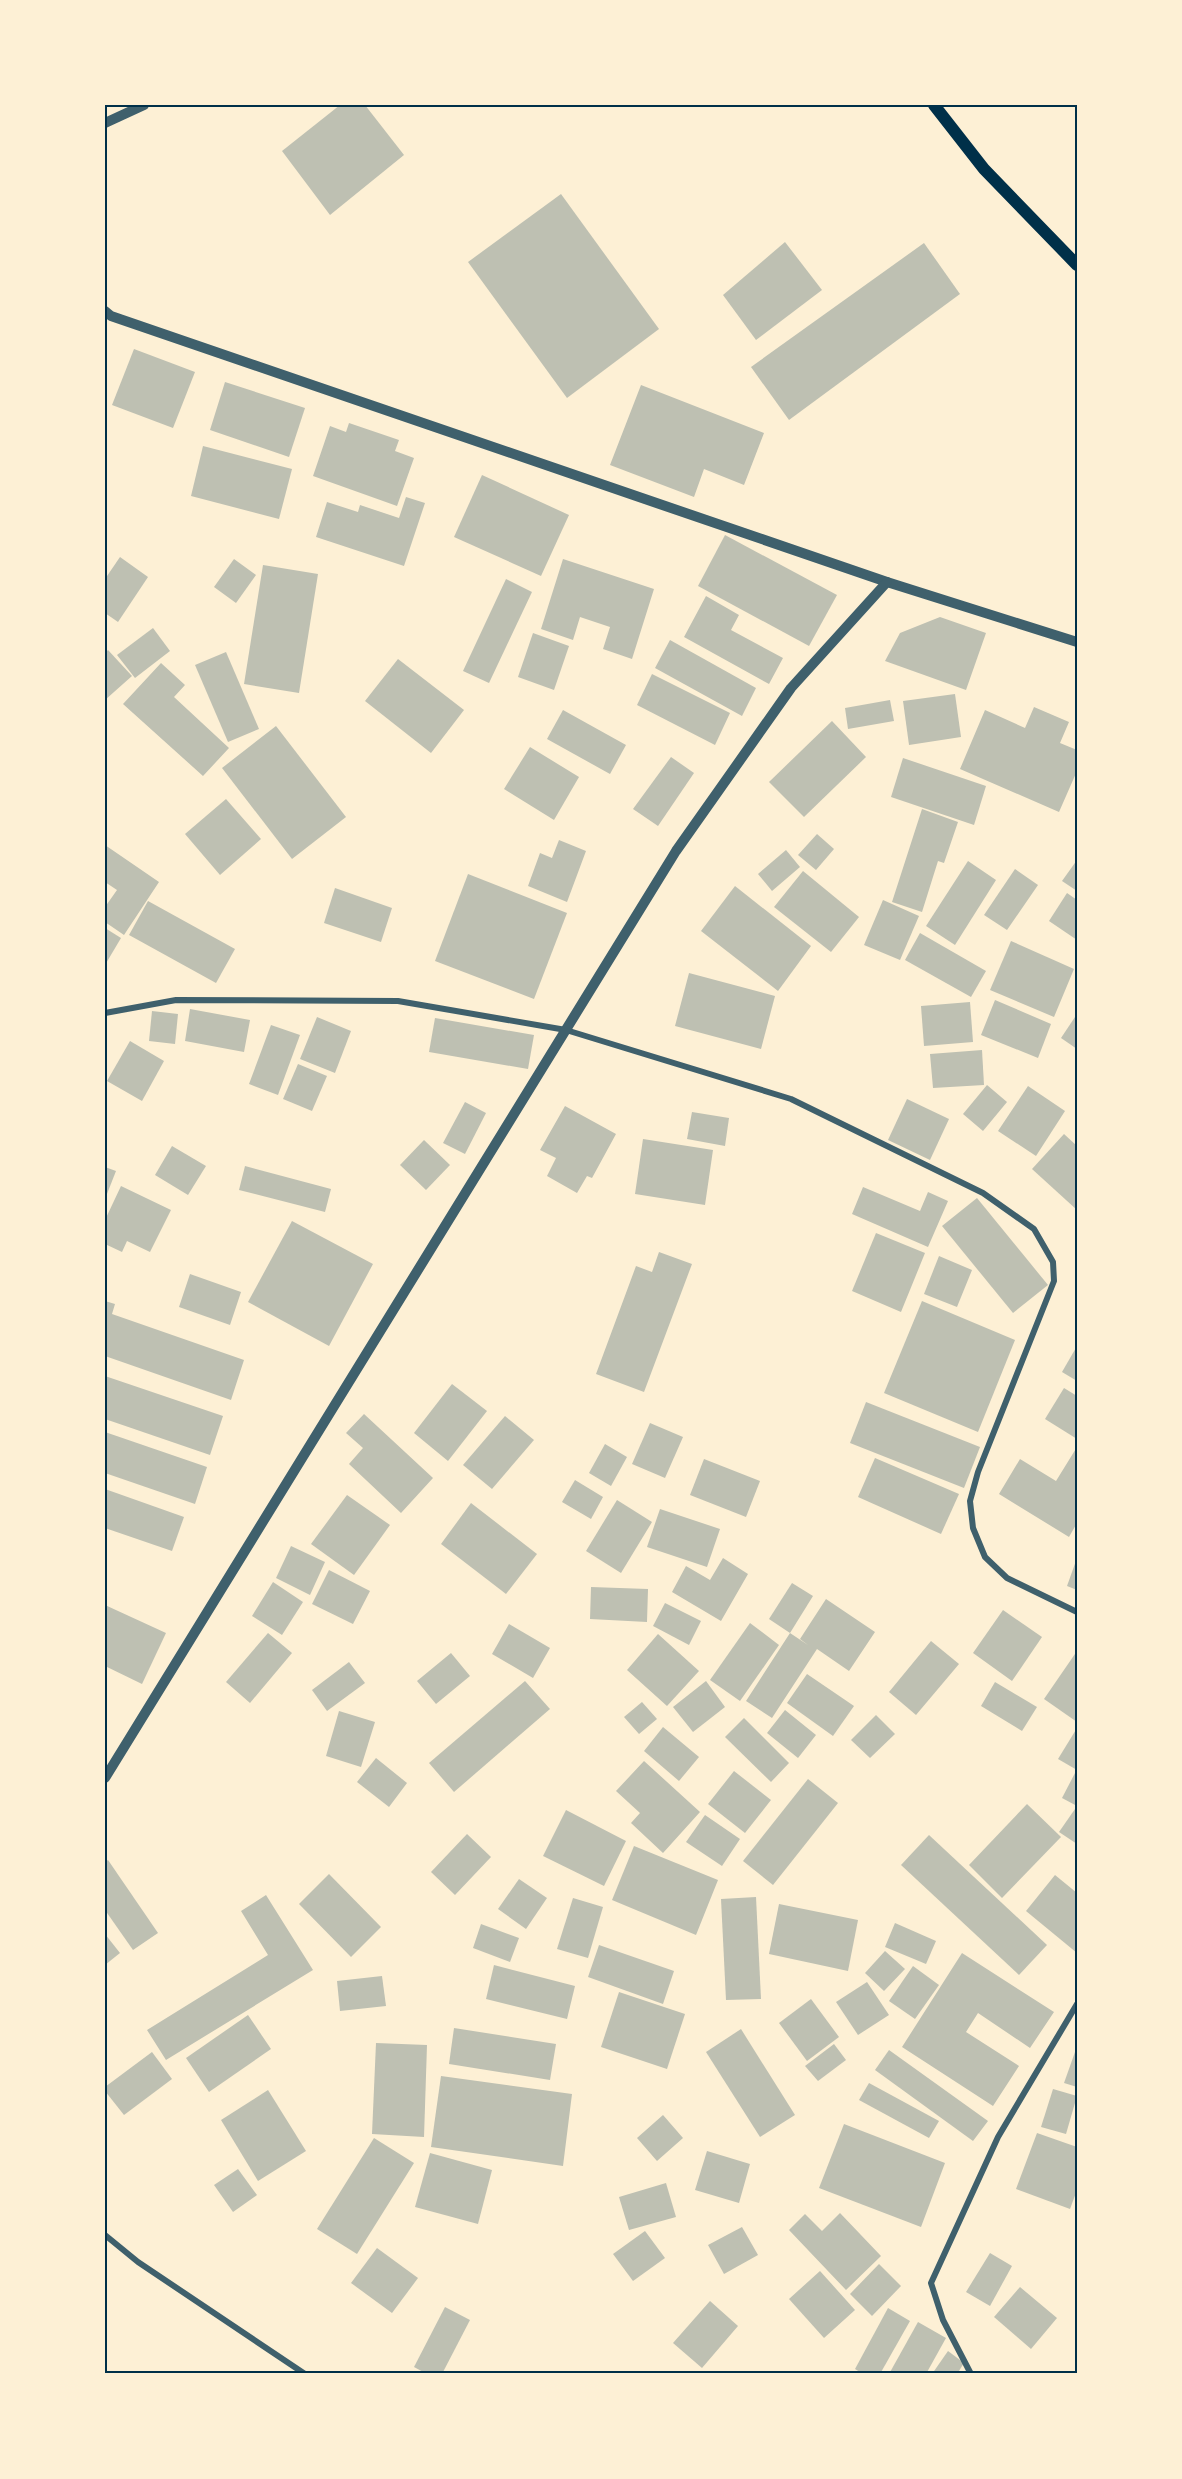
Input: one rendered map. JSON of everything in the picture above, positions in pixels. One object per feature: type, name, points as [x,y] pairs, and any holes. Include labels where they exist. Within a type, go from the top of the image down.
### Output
[{"type":"main road","points":[[934,105],[984,169],[1077,266]]},
{"type":"street","points":[[105,123],[144,105]]},
{"type":"street","points":[[105,311],[111,316],[887,582],[1077,642]]},
{"type":"street","points":[[105,1778],[676,851],[784,697],[887,582]]},
{"type":"street","points":[[105,1014],[176,1000],[398,1001],[566,1030],[791,1099],[982,1193],[1034,1230],[1053,1262],[1053,1281],[978,1472],[970,1501],[973,1528],[985,1557],[1007,1578],[1077,1612]]},
{"type":"street","points":[[971,2374],[943,2320],[931,2283],[998,2137],[1077,2004]]},
{"type":"street","points":[[105,2235],[138,2262],[304,2374]]},
{"type":"building","points":[[340,105],[365,105],[404,155],[330,215],[282,151]]},
{"type":"building","points":[[561,194],[659,329],[567,398],[468,262]]},
{"type":"building","points":[[785,242],[822,290],[756,340],[723,295]]},
{"type":"building","points":[[924,243],[960,294],[789,420],[751,367]]},
{"type":"building","points":[[134,349],[195,372],[173,428],[112,405]]},
{"type":"building","points":[[225,382],[305,408],[289,457],[210,430]]},
{"type":"building","points":[[641,385],[764,433],[744,485],[704,469],[694,497],[610,465]]},
{"type":"building","points":[[349,423],[399,440],[395,451],[414,458],[397,506],[313,476],[330,426],[346,432]]},
{"type":"building","points":[[203,446],[292,469],[279,519],[191,496]]},
{"type":"building","points":[[482,475],[569,515],[541,576],[454,537]]},
{"type":"building","points":[[406,497],[425,503],[404,566],[316,537],[327,502],[358,512],[360,505],[399,518]]},
{"type":"building","points":[[725,535],[837,595],[809,646],[698,586]]},
{"type":"building","points":[[120,557],[148,577],[118,622],[105,613],[105,579]]},
{"type":"building","points":[[234,559],[256,575],[236,603],[214,587]]},
{"type":"building","points":[[563,559],[654,589],[632,659],[603,649],[610,627],[580,617],[573,640],[541,629]]},
{"type":"building","points":[[263,565],[318,574],[299,693],[244,684]]},
{"type":"building","points":[[506,579],[532,592],[489,683],[463,671]]},
{"type":"building","points":[[706,596],[739,615],[731,630],[783,658],[769,684],[684,637]]},
{"type":"building","points":[[940,617],[986,633],[966,690],[885,661],[900,633]]},
{"type":"building","points":[[153,628],[170,651],[135,678],[117,655]]},
{"type":"building","points":[[533,633],[569,646],[554,690],[518,677]]},
{"type":"building","points":[[670,640],[756,688],[742,716],[655,668]]},
{"type":"building","points":[[108,650],[132,676],[105,700],[105,653]]},
{"type":"building","points":[[226,652],[259,729],[228,742],[195,665]]},
{"type":"building","points":[[398,659],[464,710],[431,753],[365,701]]},
{"type":"building","points":[[161,663],[185,685],[174,697],[229,748],[203,776],[123,704]]},
{"type":"building","points":[[652,674],[730,713],[715,745],[637,705]]},
{"type":"building","points":[[955,694],[961,737],[909,745],[903,701]]},
{"type":"building","points":[[890,700],[894,721],[848,729],[845,708]]},
{"type":"building","points":[[1034,707],[1069,722],[1060,743],[1077,750],[1077,771],[1059,812],[960,769],[985,710],[1025,728]]},
{"type":"building","points":[[563,710],[626,745],[610,774],[547,739]]},
{"type":"building","points":[[832,721],[866,757],[804,817],[769,782]]},
{"type":"building","points":[[276,726],[346,817],[292,859],[222,768]]},
{"type":"building","points":[[530,747],[579,777],[554,820],[504,789]]},
{"type":"building","points":[[671,757],[694,773],[658,826],[633,809]]},
{"type":"building","points":[[903,758],[986,786],[974,825],[891,797]]},
{"type":"building","points":[[226,799],[261,839],[220,875],[185,834]]},
{"type":"building","points":[[922,809],[958,822],[944,863],[938,861],[922,912],[892,902]]},
{"type":"building","points":[[817,834],[834,849],[816,870],[798,855]]},
{"type":"building","points":[[559,840],[586,851],[567,902],[528,886],[540,853],[552,858]]},
{"type":"building","points":[[105,845],[159,882],[124,935],[105,922],[105,907],[117,890],[105,882]]},
{"type":"building","points":[[786,850],[800,867],[772,891],[758,874]]},
{"type":"building","points":[[1077,860],[1077,891],[1062,881]]},
{"type":"building","points":[[968,861],[996,880],[955,945],[926,926]]},
{"type":"building","points":[[1015,869],[1038,885],[1007,930],[984,915]]},
{"type":"building","points":[[803,871],[859,917],[831,952],[774,907]]},
{"type":"building","points":[[468,874],[567,913],[534,999],[435,961]]},
{"type":"building","points":[[735,886],[811,946],[778,991],[701,931]]},
{"type":"building","points":[[335,888],[392,908],[381,942],[324,923]]},
{"type":"building","points":[[1067,893],[1077,900],[1077,940],[1049,921]]},
{"type":"building","points":[[883,900],[919,916],[900,960],[864,945]]},
{"type":"building","points":[[148,901],[235,949],[216,983],[129,935]]},
{"type":"building","points":[[105,928],[121,938],[105,965]]},
{"type":"building","points":[[920,933],[986,971],[971,997],[905,960]]},
{"type":"building","points":[[1011,941],[1074,969],[1054,1017],[990,990]]},
{"type":"building","points":[[689,973],[775,996],[761,1049],[675,1026]]},
{"type":"building","points":[[995,1000],[1051,1024],[1038,1058],[981,1035]]},
{"type":"building","points":[[970,1002],[973,1042],[924,1046],[921,1006]]},
{"type":"building","points":[[190,1009],[250,1020],[244,1052],[185,1041]]},
{"type":"building","points":[[152,1011],[178,1014],[175,1044],[149,1041]]},
{"type":"building","points":[[1077,1014],[1077,1049],[1061,1038]]},
{"type":"building","points":[[317,1017],[351,1031],[335,1073],[300,1059]]},
{"type":"building","points":[[435,1018],[534,1035],[528,1069],[429,1052]]},
{"type":"building","points":[[271,1025],[300,1035],[278,1095],[249,1084]]},
{"type":"building","points":[[130,1041],[164,1061],[142,1101],[107,1081]]},
{"type":"building","points":[[982,1050],[984,1085],[933,1088],[930,1054]]},
{"type":"building","points":[[298,1064],[327,1076],[312,1111],[283,1099]]},
{"type":"building","points":[[987,1085],[1007,1102],[983,1131],[963,1114]]},
{"type":"building","points":[[1028,1086],[1065,1111],[1036,1156],[998,1131]]},
{"type":"building","points":[[907,1099],[949,1119],[930,1160],[888,1140]]},
{"type":"building","points":[[465,1102],[486,1113],[465,1154],[443,1143]]},
{"type":"building","points":[[565,1106],[616,1134],[592,1178],[587,1176],[577,1193],[547,1176],[556,1158],[540,1150]]},
{"type":"building","points":[[692,1112],[729,1118],[725,1146],[687,1139]]},
{"type":"building","points":[[1064,1134],[1077,1146],[1077,1210],[1032,1169]]},
{"type":"building","points":[[643,1139],[713,1150],[705,1205],[635,1194]]},
{"type":"building","points":[[424,1140],[450,1165],[426,1190],[400,1165]]},
{"type":"building","points":[[172,1146],[206,1166],[188,1195],[155,1175]]},
{"type":"building","points":[[245,1166],[331,1189],[325,1212],[239,1190]]},
{"type":"building","points":[[105,1167],[116,1171],[105,1199]]},
{"type":"building","points":[[121,1186],[171,1210],[150,1252],[127,1241],[122,1252],[105,1244],[105,1220]]},
{"type":"building","points":[[863,1187],[920,1211],[928,1192],[948,1201],[928,1247],[852,1214]]},
{"type":"building","points":[[977,1198],[1048,1285],[1013,1313],[942,1226]]},
{"type":"building","points":[[292,1221],[373,1264],[329,1346],[248,1302]]},
{"type":"building","points":[[876,1233],[925,1253],[901,1312],[852,1291]]},
{"type":"building","points":[[659,1252],[692,1264],[644,1392],[596,1374],[636,1266],[652,1272]]},
{"type":"building","points":[[939,1256],[972,1270],[957,1307],[924,1294]]},
{"type":"building","points":[[190,1274],[241,1292],[230,1325],[179,1307]]},
{"type":"building","points":[[105,1301],[115,1304],[112,1314],[244,1360],[231,1400],[105,1356]]},
{"type":"building","points":[[922,1301],[1015,1340],[978,1432],[884,1393]]},
{"type":"building","points":[[1077,1346],[1077,1381],[1062,1372]]},
{"type":"building","points":[[105,1376],[223,1416],[210,1455],[105,1419]]},
{"type":"building","points":[[452,1384],[487,1411],[448,1461],[414,1433]]},
{"type":"building","points":[[1064,1388],[1077,1396],[1077,1439],[1045,1419]]},
{"type":"building","points":[[866,1402],[980,1447],[964,1488],[850,1443]]},
{"type":"building","points":[[364,1414],[433,1478],[401,1513],[349,1464],[363,1448],[346,1433]]},
{"type":"building","points":[[505,1416],[534,1440],[492,1489],[463,1465]]},
{"type":"building","points":[[650,1423],[683,1437],[665,1478],[632,1464]]},
{"type":"building","points":[[105,1432],[207,1467],[195,1504],[105,1473]]},
{"type":"building","points":[[605,1444],[627,1457],[611,1486],[589,1473]]},
{"type":"building","points":[[1077,1447],[1077,1523],[1069,1537],[999,1494],[1020,1459],[1056,1481]]},
{"type":"building","points":[[875,1458],[959,1494],[941,1534],[858,1497]]},
{"type":"building","points":[[704,1459],[760,1481],[746,1517],[690,1495]]},
{"type":"building","points":[[575,1480],[603,1497],[591,1519],[562,1502]]},
{"type":"building","points":[[105,1489],[184,1517],[172,1551],[105,1528]]},
{"type":"building","points":[[347,1495],[390,1525],[354,1575],[311,1544]]},
{"type":"building","points":[[617,1500],[652,1522],[621,1573],[586,1551]]},
{"type":"building","points":[[471,1503],[537,1554],[506,1594],[441,1544]]},
{"type":"building","points":[[660,1509],[720,1529],[707,1567],[647,1547]]},
{"type":"building","points":[[291,1546],[325,1562],[310,1595],[276,1578]]},
{"type":"building","points":[[723,1558],[748,1574],[721,1621],[672,1592],[686,1566],[710,1580]]},
{"type":"building","points":[[1077,1558],[1077,1590],[1067,1586]]},
{"type":"building","points":[[329,1570],[370,1591],[353,1624],[312,1604]]},
{"type":"building","points":[[273,1582],[303,1602],[282,1635],[252,1616]]},
{"type":"building","points":[[792,1583],[813,1596],[790,1633],[769,1619]]},
{"type":"building","points":[[591,1587],[648,1589],[647,1622],[590,1619]]},
{"type":"building","points":[[826,1599],[875,1632],[849,1671],[817,1649],[772,1718],[746,1701],[790,1633],[808,1645],[800,1639]]},
{"type":"building","points":[[665,1603],[701,1621],[689,1645],[653,1626]]},
{"type":"building","points":[[105,1605],[166,1633],[142,1684],[105,1666]]},
{"type":"building","points":[[1003,1610],[1042,1637],[1012,1681],[973,1653]]},
{"type":"building","points":[[750,1623],[779,1645],[740,1701],[710,1680]]},
{"type":"building","points":[[509,1624],[550,1648],[533,1678],[492,1654]]},
{"type":"building","points":[[268,1633],[292,1653],[250,1703],[226,1682]]},
{"type":"building","points":[[658,1634],[699,1671],[667,1706],[627,1670]]},
{"type":"building","points":[[931,1641],[959,1664],[916,1715],[889,1692]]},
{"type":"building","points":[[1077,1651],[1077,1722],[1044,1699]]},
{"type":"building","points":[[451,1653],[470,1676],[436,1704],[417,1681]]},
{"type":"building","points":[[349,1662],[365,1683],[327,1711],[312,1690]]},
{"type":"building","points":[[807,1674],[854,1706],[833,1736],[787,1703]]},
{"type":"building","points":[[525,1681],[550,1709],[454,1792],[429,1763]]},
{"type":"building","points":[[706,1681],[725,1707],[693,1732],[673,1707]]},
{"type":"building","points":[[995,1682],[1037,1707],[1022,1731],[981,1706]]},
{"type":"building","points":[[642,1702],[657,1719],[639,1734],[624,1717]]},
{"type":"building","points":[[785,1710],[816,1735],[798,1758],[767,1733]]},
{"type":"building","points":[[339,1711],[375,1722],[361,1767],[326,1756]]},
{"type":"building","points":[[876,1715],[895,1734],[870,1758],[851,1740]]},
{"type":"building","points":[[744,1718],[789,1763],[771,1782],[725,1737]]},
{"type":"building","points":[[663,1727],[699,1757],[679,1781],[644,1751]]},
{"type":"building","points":[[1077,1728],[1077,1770],[1058,1759]]},
{"type":"building","points":[[376,1758],[407,1783],[389,1807],[357,1782]]},
{"type":"building","points":[[644,1761],[700,1812],[663,1853],[631,1823],[640,1813],[616,1791]]},
{"type":"building","points":[[734,1771],[771,1800],[745,1833],[708,1804]]},
{"type":"building","points":[[1075,1773],[1077,1774],[1077,1806],[1062,1798]]},
{"type":"building","points":[[808,1779],[838,1803],[773,1885],[743,1861]]},
{"type":"building","points":[[1027,1804],[1061,1837],[1002,1898],[969,1865]]},
{"type":"building","points":[[1075,1809],[1077,1810],[1077,1844],[1059,1832]]},
{"type":"building","points":[[566,1810],[626,1841],[604,1886],[543,1856]]},
{"type":"building","points":[[705,1815],[740,1839],[722,1866],[686,1842]]},
{"type":"building","points":[[467,1834],[491,1857],[455,1895],[431,1872]]},
{"type":"building","points":[[929,1835],[1047,1945],[1019,1975],[901,1865]]},
{"type":"building","points":[[634,1846],[718,1880],[696,1935],[612,1900]]},
{"type":"building","points":[[108,1860],[158,1933],[133,1950],[105,1910],[105,1862]]},
{"type":"building","points":[[329,1874],[381,1927],[351,1957],[299,1904]]},
{"type":"building","points":[[1055,1875],[1077,1893],[1077,1953],[1026,1911]]},
{"type":"building","points":[[519,1879],[547,1898],[526,1929],[498,1909]]},
{"type":"building","points":[[266,1895],[313,1970],[166,2060],[147,2030],[268,1955],[241,1911]]},
{"type":"building","points":[[756,1897],[761,1999],[726,2000],[721,1899]]},
{"type":"building","points":[[573,1898],[603,1907],[588,1958],[557,1949]]},
{"type":"building","points":[[779,1904],[858,1920],[848,1971],[769,1954]]},
{"type":"building","points":[[895,1923],[936,1941],[926,1964],[885,1947]]},
{"type":"building","points":[[481,1924],[519,1938],[510,1962],[473,1948]]},
{"type":"building","points":[[105,1934],[120,1953],[105,1965]]},
{"type":"building","points":[[599,1945],[674,1971],[663,2004],[588,1977]]},
{"type":"building","points":[[885,1951],[905,1969],[884,1991],[865,1973]]},
{"type":"building","points":[[962,1953],[1054,2012],[1030,2048],[978,2013],[966,2032],[1019,2066],[993,2106],[902,2047]]},
{"type":"building","points":[[494,1965],[575,1986],[567,2019],[486,1999]]},
{"type":"building","points":[[913,1966],[939,1985],[915,2019],[889,2001]]},
{"type":"building","points":[[382,1976],[386,2006],[340,2011],[337,1981]]},
{"type":"building","points":[[867,1982],[889,2015],[858,2035],[836,2002]]},
{"type":"building","points":[[619,1992],[685,2014],[667,2069],[601,2047]]},
{"type":"building","points":[[811,1999],[839,2037],[807,2061],[779,2023]]},
{"type":"building","points":[[248,2015],[271,2049],[209,2092],[186,2058]]},
{"type":"building","points":[[454,2028],[556,2044],[550,2080],[449,2064]]},
{"type":"building","points":[[741,2029],[795,2115],[760,2137],[706,2052]]},
{"type":"building","points":[[376,2043],[427,2045],[424,2137],[372,2134]]},
{"type":"building","points":[[834,2044],[846,2060],[818,2081],[805,2066]]},
{"type":"building","points":[[889,2050],[988,2121],[973,2141],[875,2070]]},
{"type":"building","points":[[152,2052],[172,2079],[124,2115],[105,2091],[105,2087]]},
{"type":"building","points":[[1075,2052],[1077,2053],[1077,2087],[1064,2083]]},
{"type":"building","points":[[441,2076],[572,2094],[563,2166],[431,2147]]},
{"type":"building","points":[[869,2083],[939,2121],[929,2138],[859,2100]]},
{"type":"building","points":[[1053,2089],[1077,2096],[1066,2134],[1041,2127]]},
{"type":"building","points":[[268,2090],[306,2151],[258,2181],[221,2120]]},
{"type":"building","points":[[663,2115],[683,2138],[657,2161],[637,2138]]},
{"type":"building","points":[[844,2124],[945,2163],[921,2227],[819,2188]]},
{"type":"building","points":[[1037,2133],[1077,2147],[1077,2190],[1070,2209],[1016,2189]]},
{"type":"building","points":[[374,2138],[414,2163],[357,2254],[317,2229]]},
{"type":"building","points":[[707,2151],[750,2164],[739,2203],[695,2190]]},
{"type":"building","points":[[430,2153],[492,2170],[478,2224],[415,2207]]},
{"type":"building","points":[[238,2169],[257,2195],[233,2212],[214,2185]]},
{"type":"building","points":[[666,2183],[676,2217],[629,2230],[619,2197]]},
{"type":"building","points":[[840,2213],[881,2256],[846,2290],[789,2230],[805,2214],[822,2231]]},
{"type":"building","points":[[742,2227],[758,2255],[724,2274],[708,2245]]},
{"type":"building","points":[[645,2231],[665,2258],[633,2281],[613,2254]]},
{"type":"building","points":[[377,2248],[418,2278],[392,2313],[351,2283]]},
{"type":"building","points":[[990,2253],[1012,2266],[990,2306],[966,2292]]},
{"type":"building","points":[[879,2264],[901,2286],[872,2316],[850,2294]]},
{"type":"building","points":[[820,2271],[855,2310],[824,2338],[789,2299]]},
{"type":"building","points":[[1020,2287],[1057,2318],[1031,2349],[994,2317]]},
{"type":"building","points":[[710,2301],[738,2326],[702,2368],[673,2343]]},
{"type":"building","points":[[445,2307],[470,2320],[442,2374],[427,2374],[414,2367]]},
{"type":"building","points":[[888,2308],[910,2321],[880,2374],[863,2374],[855,2369]]},
{"type":"building","points":[[918,2322],[946,2338],[926,2374],[889,2374]]},
{"type":"building","points":[[948,2351],[964,2363],[957,2374],[932,2374]]}]
